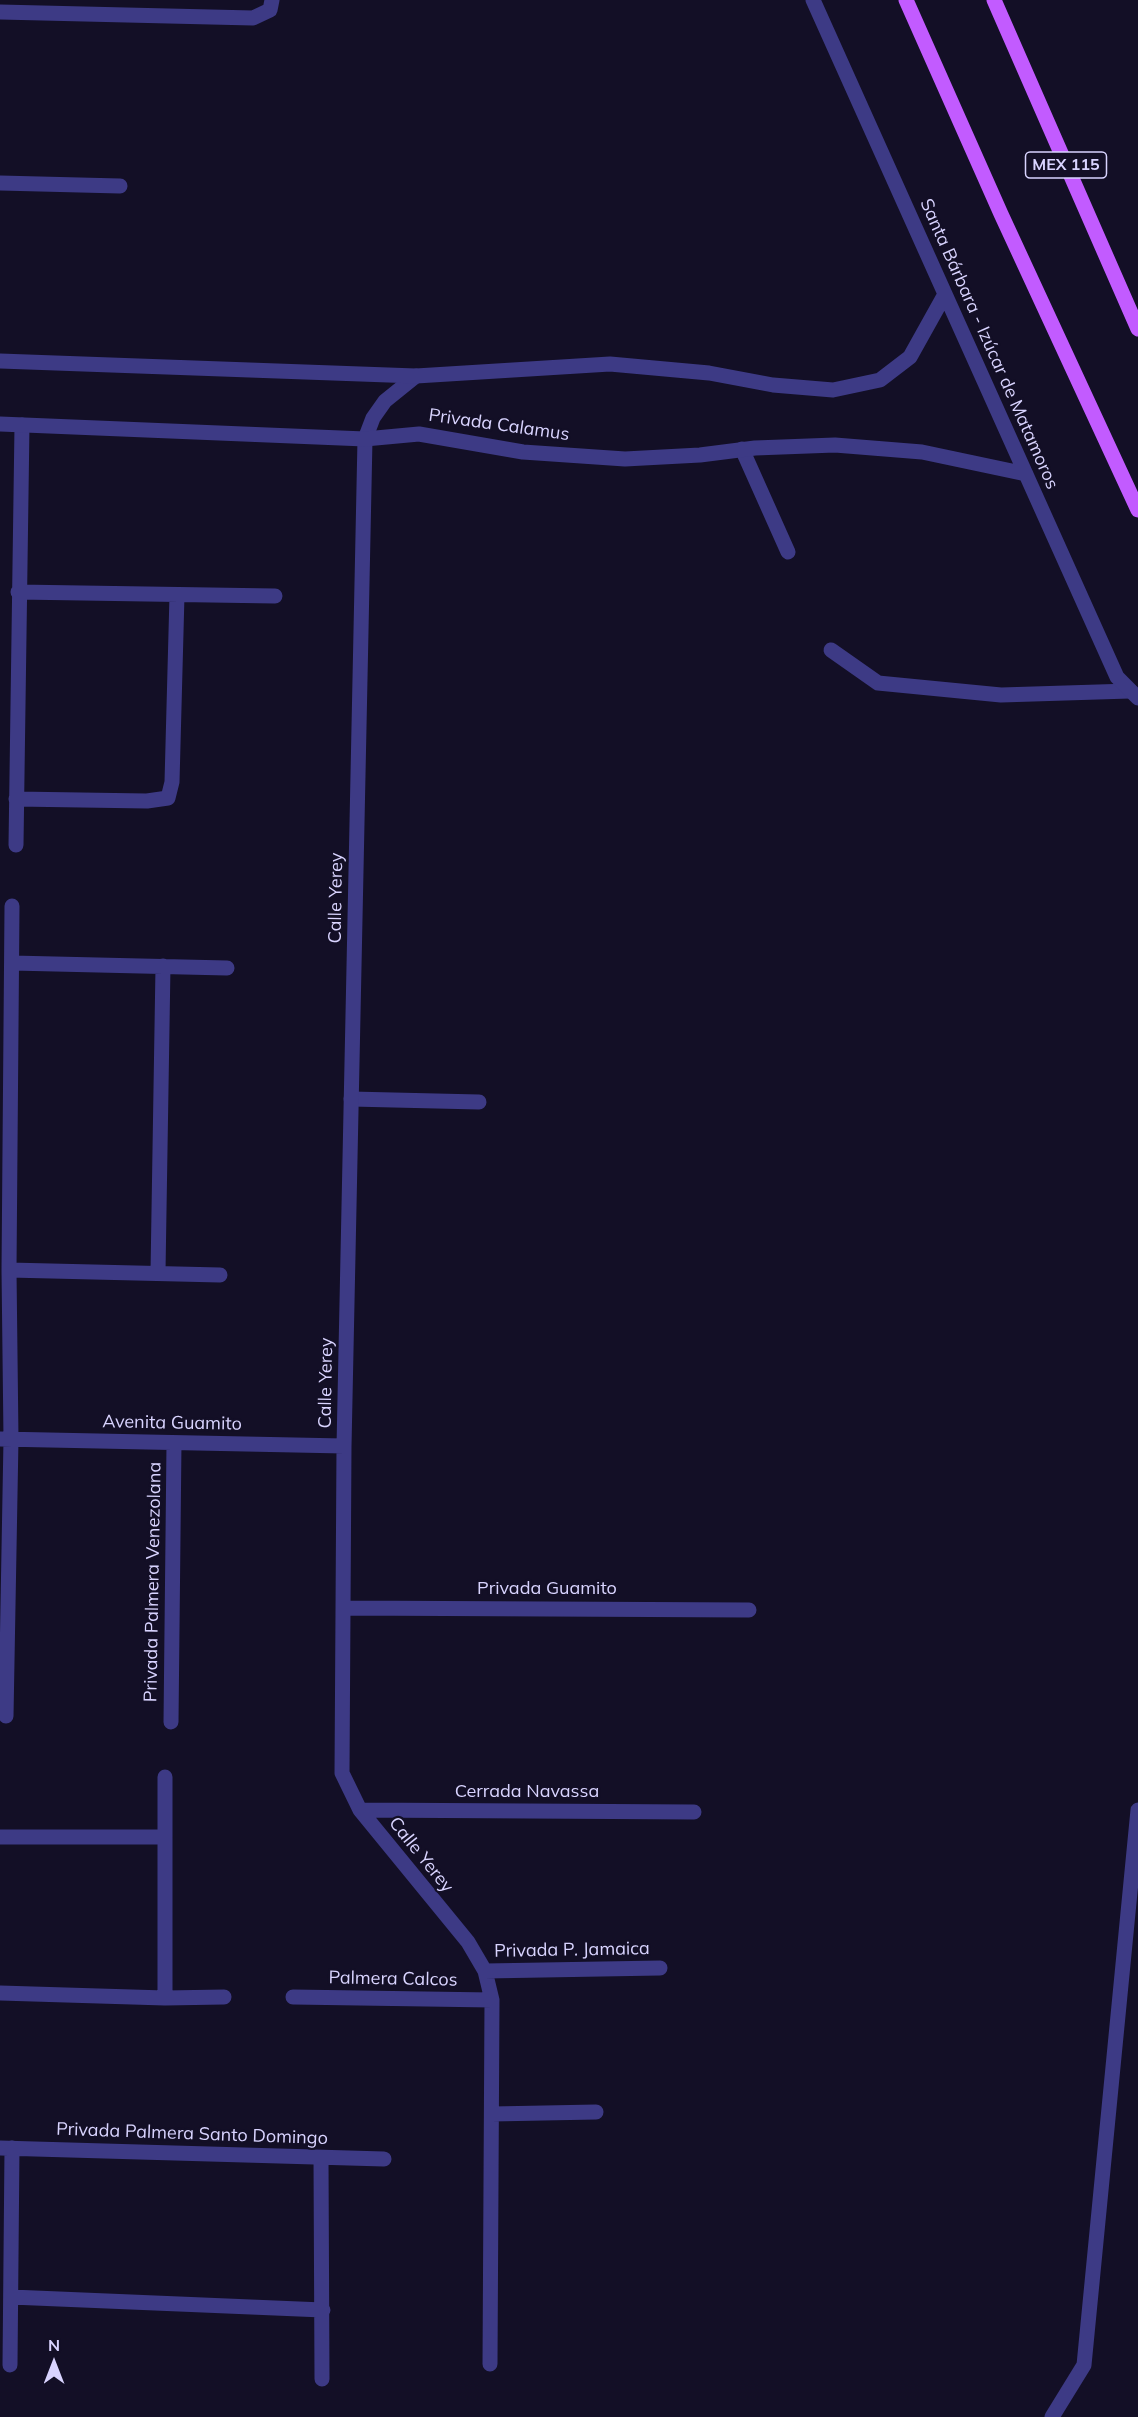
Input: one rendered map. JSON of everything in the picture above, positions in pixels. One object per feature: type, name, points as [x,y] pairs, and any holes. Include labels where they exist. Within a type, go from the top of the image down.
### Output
[{"type":"main road","points":[[906,0],[1001,214],[1138,510]]},
{"type":"main road","name":"MEX 115","points":[[994,0],[1138,329]]},
{"type":"street","name":"Santa Bárbara - Izúcar de Matamoros","points":[[813,0],[1117,677],[1134,695]]},
{"type":"street","points":[[0,12],[253,18],[271,5]]},
{"type":"street","points":[[0,183],[120,186]]},
{"type":"street","points":[[0,361],[416,376],[610,364],[709,373],[772,385],[833,390],[880,380],[910,357],[944,296]]},
{"type":"street","name":"Calle Yerey","points":[[416,376],[385,400],[373,418],[365,439],[344,1446],[342,1773],[360,1810],[468,1942],[485,1971],[492,2000],[490,2364]]},
{"type":"street","name":"Privada Calamus","points":[[0,424],[365,439],[418,434],[523,452],[625,459],[700,455],[742,449],[835,445],[922,452],[1026,474]]},
{"type":"street","points":[[16,845],[22,425]]},
{"type":"street","points":[[742,449],[788,552]]},
{"type":"street","points":[[18,592],[275,596]]},
{"type":"street","points":[[16,799],[147,801],[168,798],[172,782],[177,595]]},
{"type":"street","points":[[831,650],[878,683],[1001,695],[1134,695]]},
{"type":"street","points":[[6,1716],[5,1439],[12,906]]},
{"type":"street","points":[[12,963],[227,968]]},
{"type":"street","points":[[158,1272],[163,966]]},
{"type":"street","points":[[351,1099],[479,1102]]},
{"type":"street","points":[[9,1270],[220,1275]]},
{"type":"street","name":"Avenita Guamito","points":[[5,1439],[344,1446]]},
{"type":"street","name":"Privada Palmera Venezolana","points":[[171,1722],[174,1443]]},
{"type":"street","name":"Privada Guamito","points":[[344,1608],[749,1610]]},
{"type":"street","points":[[165,1777],[165,1998]]},
{"type":"street","name":"Cerrada Navassa","points":[[360,1810],[694,1812]]},
{"type":"street","points":[[1052,2417],[1084,2365],[1138,1810]]},
{"type":"street","points":[[0,1837],[165,1837]]},
{"type":"street","name":"Privada P. Jamaica","points":[[485,1971],[660,1968]]},
{"type":"street","points":[[0,1993],[165,1998],[224,1997]]},
{"type":"street","name":"Palmera Calcos","points":[[293,1996],[492,2000]]},
{"type":"street","points":[[492,2114],[596,2112]]},
{"type":"street","points":[[6,2148],[10,2365]]},
{"type":"street","name":"Privada Palmera Santo Domingo","points":[[6,2148],[384,2159]]},
{"type":"street","points":[[321,2158],[322,2379]]},
{"type":"street","points":[[10,2297],[323,2310]]}]
